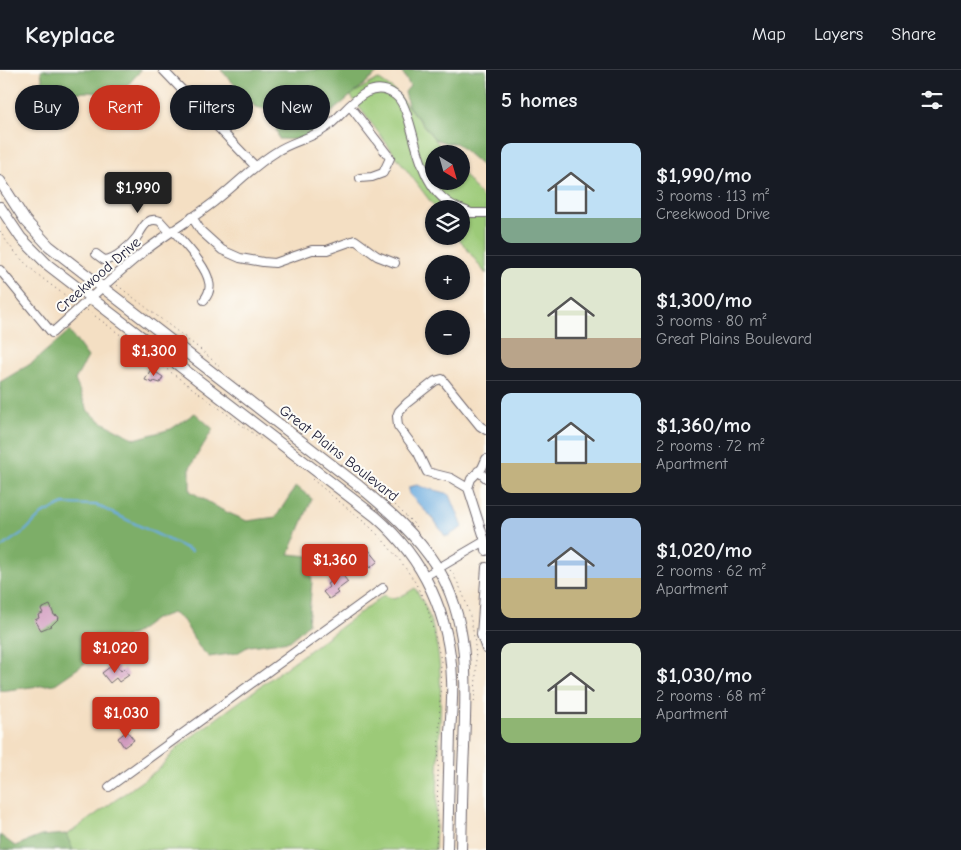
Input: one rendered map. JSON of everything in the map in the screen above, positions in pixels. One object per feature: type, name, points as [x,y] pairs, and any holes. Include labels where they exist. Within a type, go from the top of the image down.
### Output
[{"type":"main road","name":"Great Plains Boulevard","points":[[0,181],[17,210],[36,233],[64,259],[383,506],[413,534],[441,566],[453,604],[465,657],[466,691],[460,850]]},
{"type":"main road","name":"Great Plains Boulevard","points":[[0,207],[21,238],[35,254],[87,303],[376,517],[403,544],[425,576],[443,618],[451,662],[447,850]]},
{"type":"street","points":[[163,70],[255,166]]},
{"type":"street","name":"Creekwood Drive","points":[[0,270],[52,333],[110,280],[172,231],[214,201],[255,166],[288,145],[328,127],[360,95],[371,90],[383,90],[396,95],[405,107],[430,184],[439,196],[446,200]]},
{"type":"street","points":[[350,106],[390,158],[383,173],[372,177],[360,178]]},
{"type":"street","name":"Creekwood Drive","points":[[470,213],[486,212]]},
{"type":"street","points":[[192,217],[201,230],[217,246],[240,258],[274,262],[312,250],[327,250],[356,240],[377,256],[395,263]]},
{"type":"street","points":[[96,254],[104,260],[111,259],[131,243],[145,223],[152,220],[160,221],[172,231],[203,269],[209,282],[209,292],[204,300]]},
{"type":"street","points":[[468,488],[451,478],[427,472],[418,452],[398,426],[396,416],[399,411],[435,381],[442,379],[480,426],[486,430]]},
{"type":"street","points":[[486,459],[471,479],[468,488],[485,541],[486,551]]},
{"type":"street","points":[[478,471],[486,478]]},
{"type":"street","points":[[425,576],[485,541]]},
{"type":"street","points":[[486,566],[481,634],[486,649]]},
{"type":"street","points":[[109,787],[383,588]]},
{"type":"path","points":[[0,231],[25,263],[38,275],[87,303],[262,441]]},
{"type":"path","points":[[110,280],[200,349],[225,372]]},
{"type":"path","points":[[308,476],[382,539],[415,582],[427,606],[441,660],[436,850]]},
{"type":"path","points":[[393,503],[417,527]]},
{"type":"path","points":[[441,566],[457,582],[470,620],[477,669],[474,703]]},
{"type":"green space","points":[[41,70],[141,70],[128,85],[89,85],[89,92],[79,92],[79,85],[43,85]]},
{"type":"green space","points":[[221,70],[381,70],[330,115],[330,85],[263,85],[263,108],[253,105],[253,85],[235,85]]},
{"type":"green space","points":[[401,70],[486,70],[486,173],[482,166],[470,155],[470,145],[446,143],[435,139],[408,106],[405,92],[410,86]]},
{"type":"green space","points":[[378,79],[394,90],[440,145],[425,145],[425,190],[470,190],[470,182],[486,202],[486,274],[464,245],[470,245],[470,200],[429,200],[350,95]]},
{"type":"green space","points":[[277,130],[315,130],[301,140],[279,139]]},
{"type":"green space","points":[[69,331],[88,357],[75,380],[88,411],[102,422],[135,439],[171,429],[195,413],[213,429],[190,467],[190,491],[222,510],[247,521],[276,517],[296,486],[312,499],[289,554],[309,556],[312,582],[308,624],[290,641],[249,646],[237,653],[209,657],[199,647],[183,620],[172,613],[155,619],[137,632],[112,645],[55,684],[0,691],[0,382],[32,363]]},
{"type":"green space","points":[[415,588],[425,606],[432,625],[439,665],[440,706],[435,850],[50,850],[67,835],[160,768],[178,747],[384,595],[392,598],[404,595]]},
{"type":"green space","points":[[66,834],[73,850],[0,850],[0,835],[15,846],[41,836]]},
{"type":"water","points":[[417,485],[450,495],[463,527],[445,536],[434,520],[409,494],[409,487]]},
{"type":"building","points":[[151,369],[163,377],[160,383],[145,380]]},
{"type":"building","points":[[369,550],[378,561],[370,568],[368,566],[363,569],[356,560]]},
{"type":"building","points":[[340,572],[348,582],[336,591],[338,593],[329,599],[323,592],[329,587],[327,584],[337,577],[335,576]]},
{"type":"building","points":[[50,605],[54,615],[59,618],[51,626],[41,630],[35,620],[39,618],[38,615],[43,613],[41,609]]},
{"type":"building","points":[[115,663],[121,671],[124,668],[129,675],[119,682],[116,678],[110,683],[102,673]]},
{"type":"building","points":[[127,731],[134,740],[124,747],[118,738]]},
{"type":"waterway","points":[[0,548],[25,531],[42,514],[64,504],[96,505],[192,551]]}]
